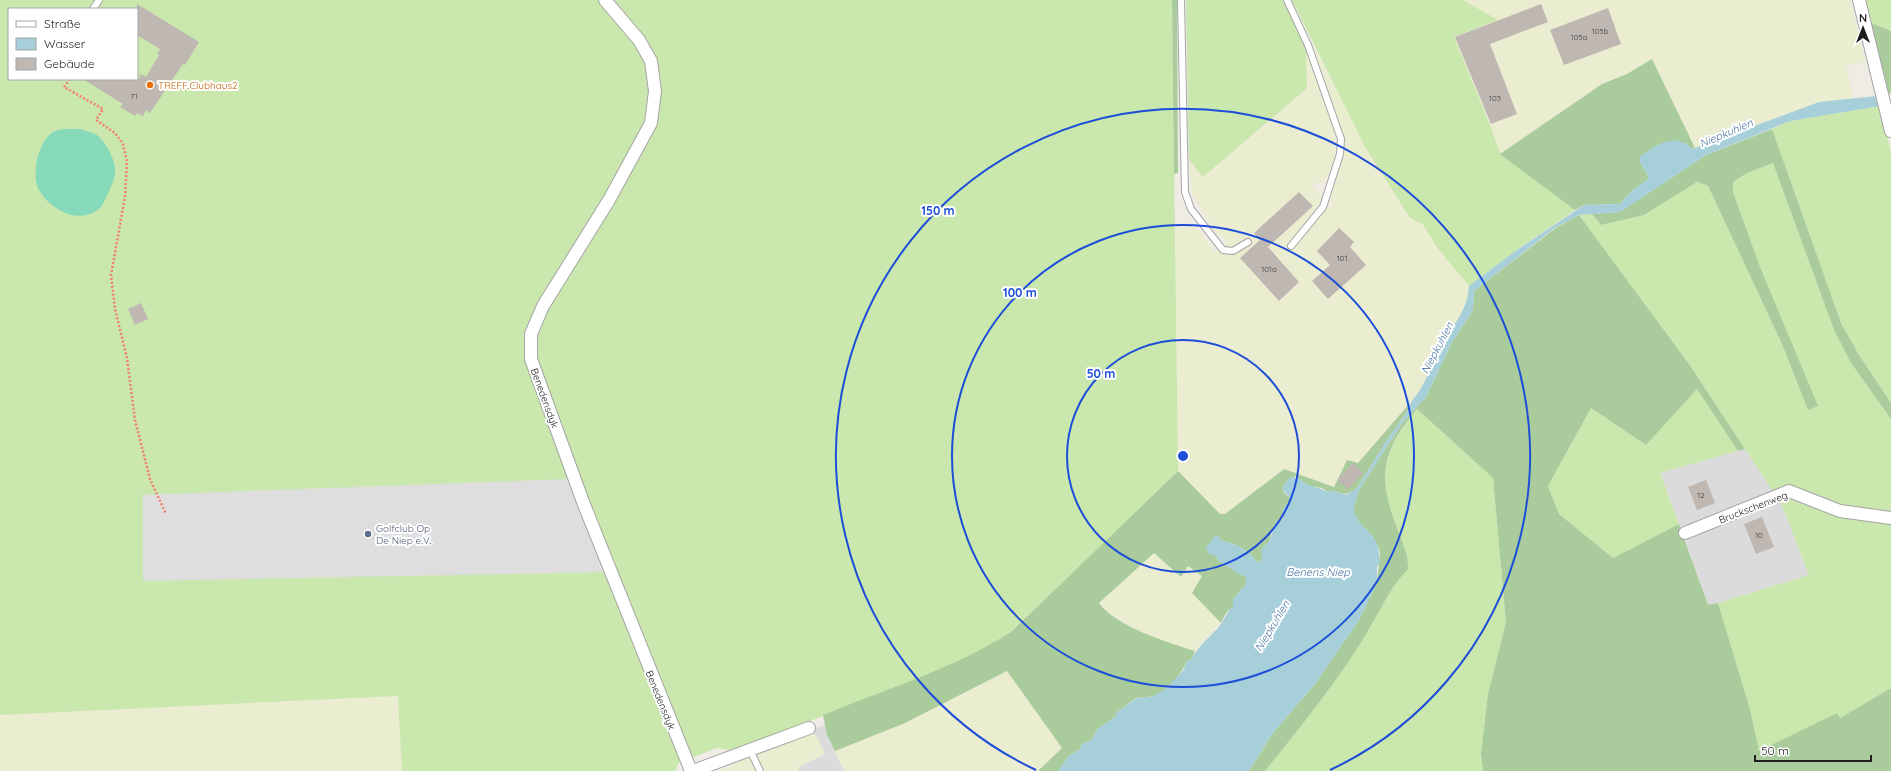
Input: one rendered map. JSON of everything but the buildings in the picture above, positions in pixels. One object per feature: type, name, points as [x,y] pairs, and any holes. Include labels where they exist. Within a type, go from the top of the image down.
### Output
[{"type":"street","name":"Benedensdyk","points":[[605,0],[639,40],[652,61],[655,91],[651,123],[608,200],[543,306],[531,334],[531,359],[583,502],[692,771],[809,728]]},
{"type":"street","points":[[1859,0],[1891,131]]},
{"type":"street","name":"Bruckschenweg","points":[[1685,533],[1789,491],[1840,511],[1891,518]]},
{"type":"lane","points":[[1181,0],[1186,192],[1191,209],[1223,250],[1233,251],[1248,242]]},
{"type":"lane","points":[[1287,0],[1308,45],[1341,139],[1340,154],[1323,207],[1291,246]]},
{"type":"lane","points":[[750,750],[760,771]]},
{"type":"path","points":[[69,80],[64,87],[103,109],[96,120],[115,133],[123,144],[127,162],[124,197],[111,275],[115,309],[127,358],[136,420],[150,479],[166,514]]},
{"type":"shaded area","points":[[1745,449],[1779,498],[1809,575],[1708,606],[1660,473]]},
{"type":"shaded area","name":"Golfclub Op De Niep e.V.","points":[[568,479],[609,572],[143,581],[143,495]]},
{"type":"shaded area","points":[[826,724],[827,735],[844,771],[799,771],[797,768],[825,754],[811,730]]},
{"type":"green space","points":[[0,0],[1172,0],[1178,471],[1011,632],[989,646],[944,668],[734,751],[717,748],[678,763],[676,771],[402,771],[398,696],[0,715]]},
{"type":"green space","points":[[1172,0],[1177,0],[1178,173],[1174,174]]},
{"type":"green space","points":[[1186,0],[1285,0],[1306,50],[1307,88],[1203,177],[1189,160]]},
{"type":"green space","points":[[1292,0],[1463,0],[1498,20],[1454,37],[1500,153],[1575,210],[1514,252],[1469,286],[1436,246],[1423,224],[1410,218],[1365,147]]},
{"type":"green space","points":[[1463,0],[1850,0],[1865,62],[1846,66],[1854,98],[1819,102],[1695,148],[1652,59],[1627,74],[1602,84],[1500,154],[1490,124],[1454,37],[1497,20]]},
{"type":"green space","points":[[1864,0],[1891,0],[1891,31],[1869,22]]},
{"type":"green space","points":[[1869,22],[1891,31],[1891,93],[1886,94]]},
{"type":"green space","points":[[1308,34],[1365,147],[1410,218],[1423,223],[1436,246],[1469,286],[1469,297],[1462,314],[1440,348],[1420,391],[1358,463],[1347,460],[1334,487],[1284,469],[1225,514],[1220,514],[1178,471],[1175,228],[1194,227],[1201,232],[1215,252],[1228,243],[1214,231],[1192,194],[1189,160],[1204,177],[1307,88],[1306,50],[1335,133],[1335,158],[1324,183],[1312,184],[1331,209],[1331,193],[1342,160],[1344,144],[1342,130]]},
{"type":"green space","points":[[1652,59],[1695,148],[1691,149],[1686,143],[1640,162],[1649,177],[1645,182],[1634,189],[1620,204],[1584,205],[1575,210],[1500,154],[1602,84],[1627,74]]},
{"type":"green space","points":[[1881,106],[1891,153],[1891,403],[1859,355],[1841,323],[1772,129],[1790,121]]},
{"type":"green space","points":[[80,129],[95,134],[100,138],[111,155],[115,165],[113,182],[101,207],[92,213],[83,216],[66,213],[51,204],[39,190],[36,176],[37,159],[43,143],[48,136],[59,130]]},
{"type":"green space","points":[[1772,129],[1841,323],[1859,355],[1891,403],[1891,419],[1851,363],[1834,330],[1773,163],[1747,173],[1733,182],[1733,192],[1760,267],[1818,406],[1808,410],[1782,344],[1708,186],[1697,182],[1644,215],[1601,225],[1592,214],[1620,212],[1706,155]]},
{"type":"green space","points":[[1773,163],[1834,330],[1851,363],[1891,419],[1891,513],[1866,511],[1774,493],[1689,364],[1579,215],[1592,214],[1601,225],[1644,215],[1697,182],[1708,186],[1782,344],[1808,410],[1733,192],[1733,182],[1747,173]]},
{"type":"green space","points":[[1579,215],[1689,364],[1745,449],[1738,451],[1697,389],[1646,445],[1591,408],[1548,486],[1559,514],[1613,558],[1679,524],[1708,605],[1718,603],[1750,709],[1759,751],[1837,713],[1840,718],[1891,688],[1891,771],[1483,771],[1481,753],[1488,694],[1506,622],[1493,478],[1417,409],[1397,437],[1390,451],[1385,477],[1386,492],[1406,552],[1408,569],[1394,585],[1351,658],[1303,724],[1265,771],[1249,771],[1272,734],[1315,684],[1359,620],[1377,583],[1380,552],[1373,537],[1360,523],[1354,513],[1354,506],[1360,488],[1402,423],[1426,397],[1452,342],[1473,310],[1474,291],[1557,227]]},
{"type":"green space","points":[[1697,389],[1738,451],[1660,473],[1679,524],[1613,558],[1559,514],[1548,486],[1591,408],[1646,445]]},
{"type":"green space","points":[[1410,403],[1409,409],[1387,440],[1357,488],[1353,491],[1346,494],[1332,491],[1328,492],[1322,488],[1309,486],[1295,476],[1283,491],[1289,497],[1290,501],[1284,507],[1282,521],[1272,529],[1270,540],[1261,561],[1257,562],[1245,550],[1221,540],[1218,536],[1217,557],[1219,561],[1246,577],[1246,584],[1233,599],[1233,606],[1226,613],[1221,623],[1192,593],[1202,576],[1188,566],[1181,577],[1154,553],[1099,603],[1117,619],[1143,633],[1195,651],[1192,659],[1187,661],[1177,678],[1167,688],[1155,695],[1137,698],[1116,713],[1116,716],[1098,729],[1091,741],[1083,743],[1080,749],[1068,757],[1058,771],[1038,771],[1062,748],[1007,671],[905,723],[835,751],[827,735],[823,715],[943,668],[1011,632],[1178,471],[1220,514],[1225,514],[1284,469],[1334,487],[1347,460],[1358,463]]},
{"type":"green space","points":[[1417,409],[1493,478],[1506,622],[1488,694],[1481,753],[1483,771],[1265,771],[1328,691],[1351,658],[1394,585],[1408,569],[1406,552],[1390,507],[1386,477],[1387,464],[1397,437]]},
{"type":"green space","points":[[1788,495],[1815,508],[1839,515],[1891,522],[1891,688],[1840,718],[1837,713],[1759,752],[1750,709],[1718,603],[1809,575],[1779,498]]},
{"type":"green space","points":[[1153,553],[1181,576],[1188,566],[1203,576],[1192,593],[1221,623],[1195,651],[1157,640],[1106,612],[1099,603]]},
{"type":"green space","points":[[1007,671],[1062,748],[1038,771],[844,771],[835,751],[905,723]]},
{"type":"green space","points":[[399,696],[402,771],[0,771],[0,715]]},
{"type":"green space","points":[[811,730],[819,740],[825,754],[798,767],[799,771],[719,771],[734,765],[734,760]]},
{"type":"water","name":"Benens Niep","points":[[1877,96],[1881,106],[1790,121],[1706,155],[1620,212],[1579,215],[1556,227],[1474,291],[1473,310],[1452,342],[1426,397],[1402,423],[1360,488],[1354,506],[1354,513],[1360,523],[1373,537],[1378,546],[1380,562],[1377,567],[1377,583],[1359,620],[1315,684],[1272,734],[1249,771],[1058,771],[1068,757],[1080,749],[1083,743],[1091,741],[1098,729],[1116,716],[1116,713],[1137,698],[1151,697],[1164,690],[1183,671],[1187,661],[1192,659],[1201,645],[1223,621],[1233,606],[1233,599],[1246,584],[1246,577],[1219,561],[1217,557],[1208,553],[1206,548],[1215,536],[1218,536],[1221,540],[1245,550],[1257,562],[1261,561],[1261,550],[1270,540],[1276,521],[1282,521],[1284,507],[1290,501],[1289,497],[1282,488],[1290,477],[1298,478],[1309,485],[1328,492],[1333,491],[1347,495],[1357,488],[1387,440],[1409,409],[1412,401],[1426,379],[1444,341],[1466,303],[1469,286],[1514,252],[1584,205],[1620,204],[1634,189],[1645,182],[1649,177],[1640,162],[1640,157],[1658,144],[1672,140],[1679,141],[1692,149],[1819,102]]},
{"type":"place","name":"TREFF.Clubhaus2","points":[[150,85]]},
{"type":"place","name":"Golfclub Op De Niep e.V.","points":[[368,534]]},
{"type":"water label","name":"Niepkuhlen","points":[[1726,133]]},
{"type":"water label","name":"Niepkuhlen","points":[[1437,348]]},
{"type":"water label","name":"Niepkuhlen","points":[[1272,626]]}]
